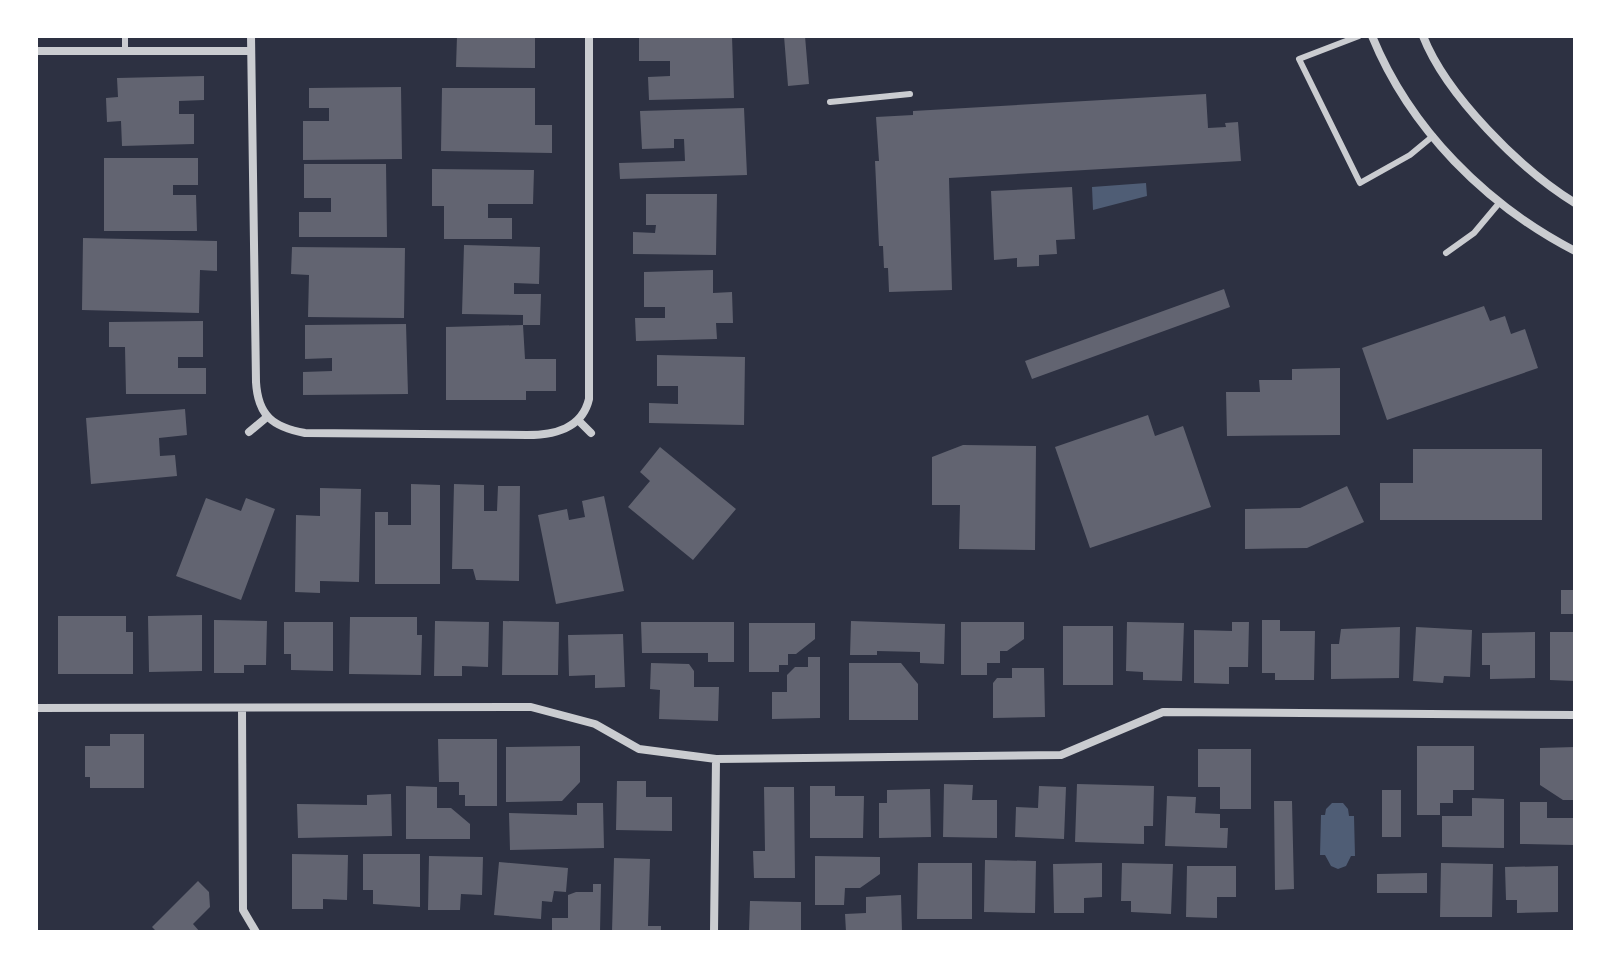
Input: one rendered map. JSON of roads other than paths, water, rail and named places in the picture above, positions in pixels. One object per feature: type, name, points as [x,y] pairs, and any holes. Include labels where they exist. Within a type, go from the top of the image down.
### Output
[{"type":"street","points":[[251,36],[256,382],[257,398],[267,417],[285,430],[305,433],[479,435],[550,435],[581,416],[587,407],[590,386],[589,36]]},
{"type":"street","points":[[1372,36],[1406,101],[1462,170],[1500,202],[1575,251]]},
{"type":"street","points":[[1423,36],[1429,52],[1461,99],[1513,154],[1554,190],[1575,203]]},
{"type":"street","points":[[36,51],[251,51]]},
{"type":"street","points":[[581,416],[591,433]]},
{"type":"street","points":[[249,432],[267,417]]},
{"type":"street","points":[[36,708],[531,707],[595,724],[639,749],[716,759],[1061,755],[1163,712],[1575,715]]},
{"type":"street","points":[[242,708],[243,910],[256,932]]},
{"type":"street","points":[[714,932],[716,759]]},
{"type":"lane","points":[[125,36],[125,51]]},
{"type":"lane","points":[[1359,36],[1299,59],[1360,183],[1410,155],[1433,136]]},
{"type":"lane","points":[[830,102],[910,94]]},
{"type":"lane","points":[[1446,253],[1474,233],[1500,202]]},
{"type":"water","points":[[1146,183],[1147,196],[1093,210],[1092,187]]},
{"type":"water","points":[[1332,803],[1343,803],[1349,816],[1354,816],[1355,856],[1351,856],[1346,866],[1338,869],[1331,866],[1325,855],[1320,855],[1321,815],[1325,815]]}]
